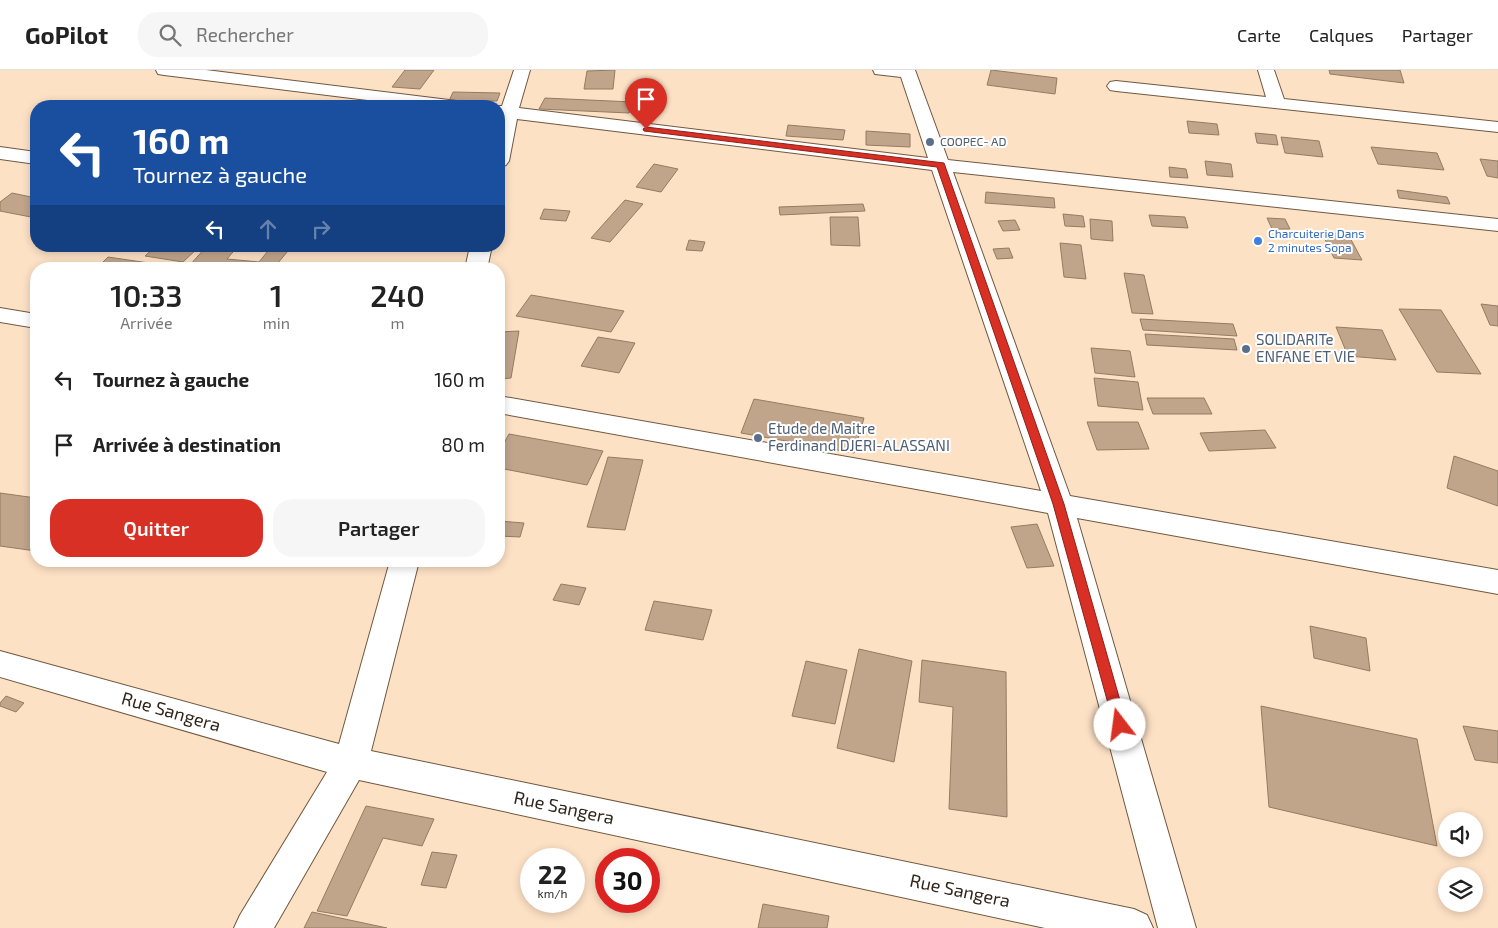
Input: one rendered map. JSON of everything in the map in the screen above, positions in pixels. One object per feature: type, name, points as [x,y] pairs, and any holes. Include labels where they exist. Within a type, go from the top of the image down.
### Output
[{"type":"street","points":[[164,70],[409,100]]},
{"type":"street","points":[[505,110],[522,70]]},
{"type":"street","points":[[881,70],[907,71],[1059,504],[1177,928]]},
{"type":"street","points":[[1266,70],[1277,104]]},
{"type":"street","points":[[1116,86],[1498,127]]},
{"type":"street","points":[[505,112],[941,165],[1498,225]]},
{"type":"street","points":[[0,152],[30,157]]},
{"type":"street","points":[[0,315],[30,320]]},
{"type":"street","points":[[505,406],[1498,582]]},
{"type":"street","points":[[253,928],[351,763],[403,567]]},
{"type":"street","name":"Rue Sangera","points":[[0,664],[351,763],[1134,928]]},
{"type":"building","points":[[405,70],[434,70],[420,89],[392,87]]},
{"type":"building","points":[[615,70],[613,89],[584,89],[587,71]]},
{"type":"building","points":[[991,70],[1057,78],[1055,94],[987,85]]},
{"type":"building","points":[[1329,70],[1400,70],[1404,83],[1330,74]]},
{"type":"building","points":[[453,92],[500,93],[497,100],[449,100]]},
{"type":"building","points":[[545,98],[633,102],[629,113],[539,109]]},
{"type":"building","points":[[1187,121],[1217,124],[1219,135],[1189,133]]},
{"type":"building","points":[[788,125],[845,130],[843,140],[786,136]]},
{"type":"building","points":[[866,131],[910,134],[910,147],[866,145]]},
{"type":"building","points":[[1255,133],[1276,135],[1278,145],[1257,143]]},
{"type":"building","points":[[1281,137],[1319,141],[1323,157],[1285,153]]},
{"type":"building","points":[[1371,147],[1437,153],[1444,170],[1378,164]]},
{"type":"building","points":[[1480,159],[1498,161],[1498,178],[1487,176]]},
{"type":"building","points":[[1205,161],[1231,164],[1233,177],[1207,175]]},
{"type":"building","points":[[654,164],[678,169],[661,192],[636,187]]},
{"type":"building","points":[[1169,167],[1186,169],[1188,178],[1170,177]]},
{"type":"building","points":[[1397,190],[1447,197],[1450,204],[1399,198]]},
{"type":"building","points":[[986,192],[1054,198],[1055,208],[985,203]]},
{"type":"building","points":[[12,193],[30,197],[30,217],[0,211],[0,202]]},
{"type":"building","points":[[625,200],[643,204],[610,242],[591,238]]},
{"type":"building","points":[[863,204],[865,211],[780,215],[779,207]]},
{"type":"building","points":[[544,209],[570,211],[566,221],[540,219]]},
{"type":"building","points":[[1063,214],[1083,216],[1085,227],[1065,226]]},
{"type":"building","points":[[1149,215],[1185,217],[1188,228],[1152,226]]},
{"type":"building","points":[[830,217],[858,217],[860,246],[831,245]]},
{"type":"building","points":[[1267,218],[1285,219],[1290,229],[1272,229]]},
{"type":"building","points":[[1090,219],[1112,221],[1113,241],[1091,239]]},
{"type":"building","points":[[1015,220],[1020,230],[1003,231],[998,221]]},
{"type":"building","points":[[1322,233],[1348,234],[1362,260],[1334,258]]},
{"type":"building","points":[[689,240],[705,242],[702,251],[686,250]]},
{"type":"building","points":[[1060,243],[1081,245],[1086,279],[1064,277]]},
{"type":"building","points":[[1009,248],[1013,258],[997,259],[993,249]]},
{"type":"building","points":[[149,252],[194,252],[183,262],[145,256]]},
{"type":"building","points":[[202,252],[233,252],[227,259],[259,262],[193,262]]},
{"type":"building","points":[[267,252],[287,252],[279,262],[259,262]]},
{"type":"building","points":[[108,257],[142,262],[103,262]]},
{"type":"building","points":[[1124,273],[1144,275],[1153,314],[1132,313]]},
{"type":"building","points":[[531,295],[624,311],[611,332],[516,316]]},
{"type":"building","points":[[1481,304],[1498,306],[1498,326],[1490,325]]},
{"type":"building","points":[[1399,309],[1441,310],[1481,374],[1437,372]]},
{"type":"building","points":[[1140,319],[1233,324],[1237,336],[1143,330]]},
{"type":"building","points":[[1336,327],[1382,330],[1396,360],[1348,356]]},
{"type":"building","points":[[519,331],[511,378],[505,378],[505,332]]},
{"type":"building","points":[[1145,334],[1234,339],[1237,350],[1147,345]]},
{"type":"building","points":[[598,337],[635,343],[619,373],[581,366]]},
{"type":"building","points":[[1091,348],[1130,351],[1135,377],[1095,373]]},
{"type":"building","points":[[1094,378],[1138,382],[1143,410],[1098,406]]},
{"type":"building","points":[[1147,398],[1204,398],[1212,414],[1153,414]]},
{"type":"building","points":[[754,399],[864,418],[854,453],[741,433]]},
{"type":"building","points":[[1087,422],[1138,422],[1149,449],[1097,450]]},
{"type":"building","points":[[1265,430],[1276,448],[1209,451],[1200,433]]},
{"type":"building","points":[[509,434],[603,451],[587,485],[505,469],[505,441]]},
{"type":"building","points":[[1454,456],[1498,471],[1498,506],[1447,488]]},
{"type":"building","points":[[608,457],[643,460],[625,530],[587,527]]},
{"type":"building","points":[[0,493],[30,497],[30,550],[0,546]]},
{"type":"building","points":[[505,521],[524,523],[520,537],[505,536]]},
{"type":"building","points":[[1037,524],[1054,566],[1027,568],[1011,527]]},
{"type":"building","points":[[561,584],[586,588],[579,605],[553,600]]},
{"type":"building","points":[[654,601],[712,610],[703,640],[645,630]]},
{"type":"building","points":[[1310,626],[1366,638],[1370,671],[1314,658]]},
{"type":"building","points":[[859,649],[912,661],[894,762],[837,748]]},
{"type":"building","points":[[922,660],[1006,672],[1007,817],[949,809],[953,707],[919,702]]},
{"type":"building","points":[[806,661],[847,670],[835,724],[792,716]]},
{"type":"building","points":[[6,696],[24,703],[16,712],[0,706],[0,703]]},
{"type":"building","points":[[1261,706],[1417,739],[1437,846],[1269,807]]},
{"type":"building","points":[[1463,726],[1498,731],[1498,763],[1475,760]]},
{"type":"building","points":[[366,806],[434,819],[422,846],[383,838],[347,916],[317,911]]},
{"type":"building","points":[[432,852],[457,855],[446,888],[421,885]]},
{"type":"building","points":[[763,904],[829,916],[827,928],[758,928]]},
{"type":"building","points":[[312,912],[387,928],[304,928]]},
{"type":"place","name":"COOPEC- AD","points":[[930,142]]},
{"type":"place","name":"Charcuiterie Dans 2 minutes Sopa","points":[[1258,241]]},
{"type":"place","name":"SOLIDARITe ENFANE ET VIE","points":[[1246,349]]},
{"type":"place","name":"Etude de Maitre Ferdinand DJERI-ALASSANI","points":[[758,438]]},
{"type":"route","points":[[646,129],[941,165],[1059,504],[1120,725]]}]
